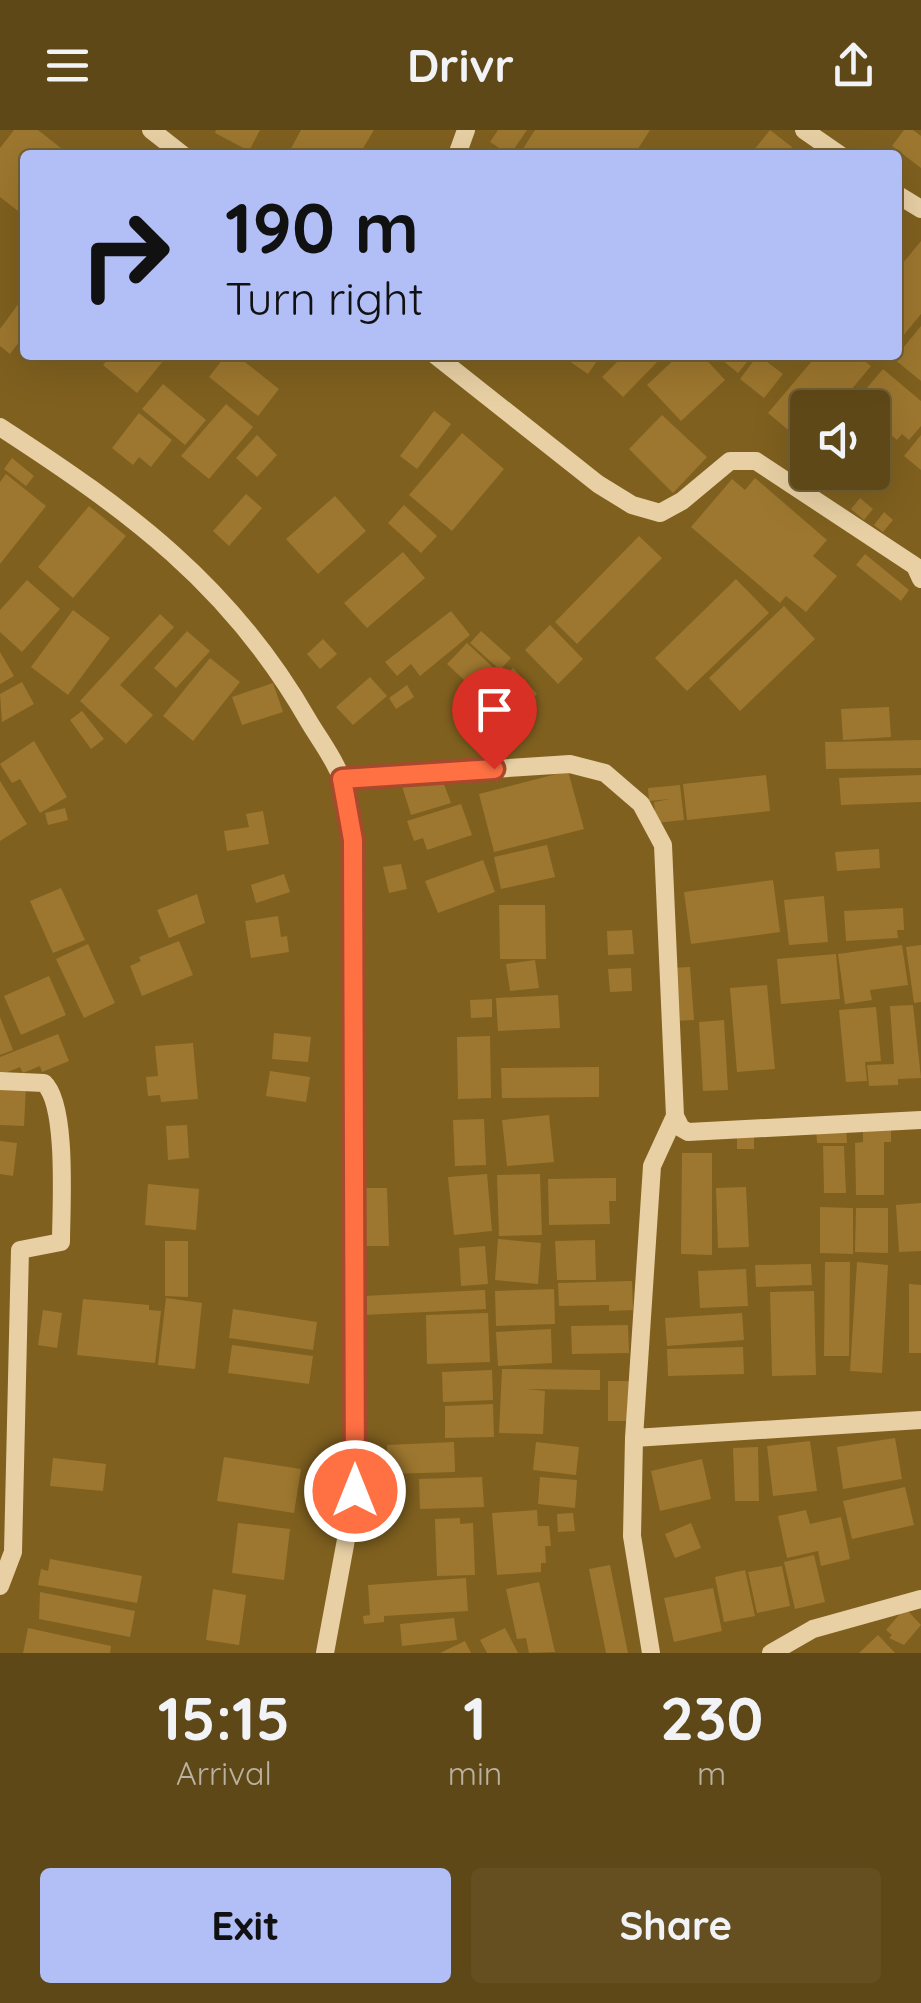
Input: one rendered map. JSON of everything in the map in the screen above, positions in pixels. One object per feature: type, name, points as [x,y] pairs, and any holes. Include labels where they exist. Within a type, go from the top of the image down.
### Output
[{"type":"street","points":[[151,130],[177,150]]},
{"type":"street","points":[[804,130],[833,150]]},
{"type":"street","points":[[441,360],[598,484],[632,506],[660,512],[682,501],[730,461],[756,461],[915,566],[921,579]]},
{"type":"street","points":[[0,427],[101,493],[182,560],[224,602],[286,680],[342,779],[353,840],[355,1491],[325,1653]]},
{"type":"street","points":[[342,779],[570,764],[605,773],[641,804],[662,844],[675,1116],[681,1128],[688,1132],[921,1120]]},
{"type":"street","points":[[0,1081],[44,1083],[50,1089],[61,1136],[61,1242],[20,1250],[0,1249]]},
{"type":"street","points":[[651,1653],[632,1536],[634,1438],[652,1166],[675,1116]]},
{"type":"street","points":[[0,1586],[6,1552],[20,1250]]},
{"type":"street","points":[[634,1438],[921,1420]]},
{"type":"street","points":[[770,1653],[813,1629],[921,1599]]},
{"type":"building","points":[[14,130],[38,130],[63,150],[20,150],[18,211],[0,197],[0,148]]},
{"type":"building","points":[[216,130],[260,130],[250,150],[215,133]]},
{"type":"building","points":[[301,130],[374,130],[362,150],[290,150]]},
{"type":"building","points":[[498,130],[527,130],[513,150],[502,150],[490,142]]},
{"type":"building","points":[[535,130],[650,130],[637,150],[522,150]]},
{"type":"building","points":[[770,130],[792,147],[790,150],[754,150]]},
{"type":"building","points":[[904,130],[921,136],[921,168],[902,150],[892,146]]},
{"type":"building","points":[[921,241],[921,314],[902,337],[902,264]]},
{"type":"building","points":[[20,302],[20,341],[10,354],[0,346],[0,329]]},
{"type":"building","points":[[921,326],[921,381],[895,360],[902,360],[902,349]]},
{"type":"building","points":[[108,360],[164,360],[137,393],[103,365]]},
{"type":"building","points":[[222,360],[242,360],[279,389],[258,416],[209,377]]},
{"type":"building","points":[[567,360],[598,360],[588,374]]},
{"type":"building","points":[[619,360],[659,360],[623,397],[602,377]]},
{"type":"building","points":[[674,360],[707,360],[725,380],[681,421],[647,385]]},
{"type":"building","points":[[722,360],[749,360],[738,373]]},
{"type":"building","points":[[754,360],[765,360],[783,374],[764,398],[740,379]]},
{"type":"building","points":[[813,360],[863,360],[871,366],[851,390],[790,390],[790,431],[768,413]]},
{"type":"building","points":[[883,369],[921,401],[921,426],[909,440],[902,434],[897,440],[890,434],[890,390],[865,390]]},
{"type":"building","points":[[163,384],[206,420],[185,445],[142,409]]},
{"type":"building","points":[[226,404],[253,427],[209,479],[181,456]]},
{"type":"building","points":[[434,411],[451,424],[417,469],[400,456]]},
{"type":"building","points":[[139,413],[172,440],[151,467],[139,457],[133,465],[112,448]]},
{"type":"building","points":[[662,415],[707,457],[673,493],[629,449]]},
{"type":"building","points":[[462,433],[504,469],[452,531],[409,495]]},
{"type":"building","points":[[257,435],[277,455],[257,477],[236,458]]},
{"type":"building","points":[[921,435],[921,470],[904,456]]},
{"type":"building","points":[[12,458],[34,476],[26,486],[4,469]]},
{"type":"building","points":[[6,474],[46,506],[0,564],[0,482]]},
{"type":"building","points":[[755,478],[827,540],[813,556],[837,576],[806,612],[786,596],[780,603],[691,527],[732,479],[745,490]]},
{"type":"building","points":[[246,494],[262,508],[229,546],[213,531]]},
{"type":"building","points":[[335,496],[366,531],[318,574],[286,539]]},
{"type":"building","points":[[860,498],[873,509],[864,520],[851,509]]},
{"type":"building","points":[[404,505],[437,536],[421,553],[388,523]]},
{"type":"building","points":[[89,506],[126,536],[73,598],[38,567]]},
{"type":"building","points":[[884,512],[893,520],[883,532],[874,525]]},
{"type":"building","points":[[639,536],[662,558],[577,644],[555,622]]},
{"type":"building","points":[[403,552],[425,578],[367,628],[344,603]]},
{"type":"building","points":[[865,554],[909,590],[901,601],[856,565]]},
{"type":"building","points":[[736,579],[769,613],[687,691],[655,658]]},
{"type":"building","points":[[27,580],[60,609],[22,652],[0,632],[0,610]]},
{"type":"building","points":[[784,606],[815,639],[740,711],[709,678]]},
{"type":"building","points":[[73,610],[110,638],[68,695],[31,667]]},
{"type":"building","points":[[451,611],[470,635],[420,676],[411,664],[397,676],[385,662]]},
{"type":"building","points":[[160,614],[174,627],[120,685],[153,715],[126,744],[80,701]]},
{"type":"building","points":[[550,625],[583,659],[558,684],[525,650]]},
{"type":"building","points":[[187,631],[210,651],[176,688],[154,668]]},
{"type":"building","points":[[481,631],[511,658],[500,670],[470,643]]},
{"type":"building","points":[[323,639],[337,654],[320,669],[307,654]]},
{"type":"building","points":[[467,643],[498,672],[478,693],[447,664]]},
{"type":"building","points":[[0,652],[14,676],[0,684]]},
{"type":"building","points":[[210,658],[240,682],[193,741],[163,716]]},
{"type":"building","points":[[513,668],[537,694],[506,725],[481,700]]},
{"type":"building","points":[[370,677],[387,696],[353,725],[336,707]]},
{"type":"building","points":[[22,682],[34,704],[2,722],[0,694]]},
{"type":"building","points":[[273,683],[283,712],[242,725],[232,697]]},
{"type":"building","points":[[407,685],[414,697],[396,709],[389,698]]},
{"type":"building","points":[[889,707],[891,737],[843,740],[841,709]]},
{"type":"building","points":[[82,711],[104,739],[91,749],[70,720]]},
{"type":"building","points":[[921,740],[921,768],[826,769],[825,742]]},
{"type":"building","points":[[34,741],[67,797],[40,813],[20,779],[12,783],[0,764]]},
{"type":"building","points":[[568,771],[584,829],[494,852],[479,794]]},
{"type":"building","points":[[766,775],[770,811],[687,820],[683,784]]},
{"type":"building","points":[[921,775],[921,802],[841,805],[839,778]]},
{"type":"building","points":[[442,779],[451,803],[411,815],[402,786]]},
{"type":"building","points":[[0,781],[27,824],[0,841]]},
{"type":"building","points":[[680,785],[684,820],[656,823],[654,802],[670,799],[649,801],[648,788]]},
{"type":"building","points":[[461,804],[472,835],[427,850],[423,838],[414,841],[407,821]]},
{"type":"building","points":[[65,808],[68,820],[48,825],[45,813]]},
{"type":"building","points":[[263,811],[269,844],[227,851],[224,831],[249,827],[246,814]]},
{"type":"building","points":[[547,845],[555,877],[501,889],[494,857]]},
{"type":"building","points":[[879,849],[880,868],[837,871],[835,852]]},
{"type":"building","points":[[483,860],[495,892],[438,913],[425,881]]},
{"type":"building","points":[[401,864],[407,889],[389,893],[383,867]]},
{"type":"building","points":[[284,874],[290,892],[256,903],[251,885]]},
{"type":"building","points":[[773,880],[780,932],[691,944],[684,892]]},
{"type":"building","points":[[61,888],[85,940],[53,953],[30,901]]},
{"type":"building","points":[[197,894],[205,923],[169,938],[157,910]]},
{"type":"building","points":[[824,896],[828,942],[789,945],[784,900]]},
{"type":"building","points":[[499,905],[545,905],[546,959],[500,959]]},
{"type":"building","points":[[903,908],[904,930],[897,930],[898,938],[846,941],[844,911]]},
{"type":"building","points":[[278,916],[281,937],[287,936],[289,952],[251,958],[245,921]]},
{"type":"building","points":[[632,930],[634,954],[608,955],[607,931]]},
{"type":"building","points":[[179,941],[193,975],[142,996],[130,966],[141,961],[139,957]]},
{"type":"building","points":[[88,944],[115,1003],[84,1018],[56,959]]},
{"type":"building","points":[[902,945],[908,985],[870,990],[872,1000],[845,1004],[838,954]]},
{"type":"building","points":[[921,945],[921,1002],[914,1003],[906,947]]},
{"type":"building","points":[[836,954],[840,999],[781,1004],[777,959]]},
{"type":"building","points":[[535,960],[539,988],[510,991],[506,964]]},
{"type":"building","points":[[690,967],[694,1020],[673,1021],[670,968]]},
{"type":"building","points":[[631,968],[632,991],[610,992],[608,969]]},
{"type":"building","points":[[49,976],[66,1015],[21,1035],[4,996]]},
{"type":"building","points":[[767,985],[775,1069],[737,1072],[730,988]]},
{"type":"building","points":[[558,995],[560,1028],[498,1031],[496,998]]},
{"type":"building","points":[[492,999],[492,1017],[471,1018],[470,1000]]},
{"type":"building","points":[[913,1005],[921,1078],[898,1079],[898,1085],[869,1086],[867,1065],[894,1064],[890,1006]]},
{"type":"building","points":[[876,1007],[881,1061],[865,1062],[867,1081],[846,1082],[839,1010]]},
{"type":"building","points":[[0,1017],[13,1050],[0,1055]]},
{"type":"building","points":[[724,1020],[728,1090],[703,1091],[699,1022]]},
{"type":"building","points":[[274,1033],[311,1037],[308,1062],[272,1059]]},
{"type":"building","points":[[58,1034],[69,1061],[42,1072],[40,1066],[23,1073],[20,1067],[0,1075],[0,1057]]},
{"type":"building","points":[[490,1036],[491,1098],[458,1099],[457,1037]]},
{"type":"building","points":[[193,1043],[198,1099],[161,1102],[160,1095],[148,1096],[146,1077],[158,1076],[155,1046]]},
{"type":"building","points":[[599,1067],[599,1097],[502,1098],[501,1068]]},
{"type":"building","points":[[270,1071],[310,1077],[306,1102],[266,1096]]},
{"type":"building","points":[[0,1086],[26,1087],[24,1126],[0,1125]]},
{"type":"building","points":[[549,1115],[554,1162],[507,1166],[502,1120]]},
{"type":"building","points":[[484,1119],[486,1165],[455,1166],[453,1120]]},
{"type":"building","points":[[187,1125],[189,1158],[168,1160],[166,1126]]},
{"type":"building","points":[[863,1125],[891,1125],[891,1142],[884,1142],[884,1195],[856,1195],[855,1143],[863,1142]]},
{"type":"building","points":[[816,1126],[846,1126],[847,1143],[817,1143]]},
{"type":"building","points":[[737,1132],[754,1132],[754,1149],[737,1149]]},
{"type":"building","points":[[0,1141],[17,1143],[13,1176],[0,1174]]},
{"type":"building","points":[[823,1146],[844,1146],[846,1193],[824,1193]]},
{"type":"building","points":[[682,1153],[712,1153],[712,1255],[681,1254]]},
{"type":"building","points":[[487,1174],[492,1231],[454,1235],[448,1177]]},
{"type":"building","points":[[540,1174],[542,1235],[499,1236],[497,1175]]},
{"type":"building","points":[[616,1178],[616,1201],[609,1201],[610,1224],[549,1225],[548,1179]]},
{"type":"building","points":[[148,1184],[199,1189],[196,1230],[145,1225]]},
{"type":"building","points":[[746,1187],[749,1247],[718,1248],[716,1188]]},
{"type":"building","points":[[357,1188],[387,1188],[389,1246],[359,1246]]},
{"type":"building","points":[[921,1203],[921,1251],[899,1252],[896,1205]]},
{"type":"building","points":[[820,1207],[853,1208],[853,1254],[820,1253]]},
{"type":"building","points":[[856,1208],[888,1208],[888,1253],[855,1252]]},
{"type":"building","points":[[498,1239],[541,1243],[538,1284],[495,1280]]},
{"type":"building","points":[[595,1240],[596,1280],[557,1280],[555,1241]]},
{"type":"building","points":[[165,1241],[188,1241],[188,1297],[165,1296]]},
{"type":"building","points":[[485,1246],[488,1284],[461,1286],[459,1248]]},
{"type":"building","points":[[825,1262],[850,1262],[849,1356],[824,1356]]},
{"type":"building","points":[[857,1262],[888,1265],[882,1373],[850,1371]]},
{"type":"building","points":[[811,1264],[812,1285],[756,1287],[755,1265]]},
{"type":"building","points":[[746,1269],[748,1306],[700,1308],[698,1271]]},
{"type":"building","points":[[632,1281],[633,1310],[609,1311],[609,1305],[559,1306],[558,1283]]},
{"type":"building","points":[[909,1284],[921,1285],[921,1353],[909,1353]]},
{"type":"building","points":[[554,1289],[555,1324],[496,1326],[495,1291]]},
{"type":"building","points":[[485,1290],[486,1309],[364,1315],[363,1296]]},
{"type":"building","points":[[814,1291],[816,1375],[772,1376],[770,1292]]},
{"type":"building","points":[[166,1298],[202,1303],[195,1369],[158,1365]]},
{"type":"building","points":[[83,1299],[149,1305],[149,1310],[161,1311],[155,1363],[77,1355]]},
{"type":"building","points":[[233,1309],[317,1322],[313,1350],[229,1338]]},
{"type":"building","points":[[43,1310],[62,1313],[57,1348],[38,1345]]},
{"type":"building","points":[[488,1313],[490,1362],[427,1364],[426,1315]]},
{"type":"building","points":[[742,1313],[744,1340],[667,1346],[665,1318]]},
{"type":"building","points":[[628,1325],[629,1353],[572,1354],[571,1326]]},
{"type":"building","points":[[551,1329],[552,1363],[498,1366],[496,1332]]},
{"type":"building","points":[[232,1345],[313,1356],[309,1384],[228,1373]]},
{"type":"building","points":[[743,1347],[744,1374],[668,1376],[667,1349]]},
{"type":"building","points":[[502,1369],[600,1370],[600,1390],[526,1389],[545,1391],[543,1434],[499,1433]]},
{"type":"building","points":[[492,1370],[493,1400],[443,1402],[442,1372]]},
{"type":"building","points":[[608,1381],[629,1381],[629,1421],[608,1421]]},
{"type":"building","points":[[493,1404],[494,1437],[445,1438],[445,1406]]},
{"type":"building","points":[[895,1438],[902,1479],[843,1489],[837,1447]]},
{"type":"building","points":[[810,1441],[817,1491],[773,1496],[767,1446]]},
{"type":"building","points":[[454,1442],[455,1472],[388,1474],[388,1470],[381,1470],[380,1456],[387,1456],[387,1445]]},
{"type":"building","points":[[536,1442],[579,1447],[576,1475],[533,1470]]},
{"type":"building","points":[[758,1447],[759,1501],[735,1501],[733,1448]]},
{"type":"building","points":[[224,1457],[301,1469],[294,1513],[217,1501]]},
{"type":"building","points":[[53,1458],[106,1464],[103,1491],[50,1486]]},
{"type":"building","points":[[702,1459],[711,1499],[660,1511],[651,1471]]},
{"type":"building","points":[[482,1477],[484,1507],[420,1509],[419,1479]]},
{"type":"building","points":[[540,1477],[577,1480],[575,1508],[538,1504]]},
{"type":"building","points":[[905,1487],[914,1525],[852,1539],[843,1501]]},
{"type":"building","points":[[537,1510],[538,1526],[549,1526],[551,1546],[545,1546],[546,1563],[541,1563],[541,1572],[497,1575],[492,1513]]},
{"type":"building","points":[[806,1510],[810,1524],[841,1517],[850,1559],[821,1566],[818,1551],[787,1558],[778,1516]]},
{"type":"building","points":[[573,1513],[575,1531],[558,1532],[557,1514]]},
{"type":"building","points":[[460,1518],[460,1524],[473,1523],[475,1575],[437,1576],[435,1519]]},
{"type":"building","points":[[238,1523],[290,1529],[284,1580],[232,1573]]},
{"type":"building","points":[[691,1523],[701,1548],[675,1558],[665,1534]]},
{"type":"building","points":[[814,1555],[825,1602],[795,1609],[784,1562]]},
{"type":"building","points":[[50,1559],[142,1576],[137,1603],[38,1585],[41,1569],[48,1571]]},
{"type":"building","points":[[610,1565],[628,1653],[606,1653],[589,1569]]},
{"type":"building","points":[[782,1566],[790,1606],[757,1613],[748,1572]]},
{"type":"building","points":[[745,1570],[755,1616],[724,1622],[715,1577]]},
{"type":"building","points":[[466,1578],[468,1611],[384,1616],[384,1622],[364,1624],[363,1616],[370,1615],[368,1585]]},
{"type":"building","points":[[539,1582],[555,1652],[529,1653],[526,1638],[517,1639],[506,1589]]},
{"type":"building","points":[[713,1588],[722,1631],[674,1642],[664,1598]]},
{"type":"building","points":[[213,1589],[246,1595],[239,1645],[206,1640]]},
{"type":"building","points":[[40,1592],[135,1611],[130,1637],[39,1619]]},
{"type":"building","points":[[905,1608],[921,1625],[904,1645],[889,1638],[892,1635],[886,1630]]},
{"type":"building","points":[[454,1618],[457,1640],[402,1646],[400,1624]]},
{"type":"building","points":[[28,1628],[111,1646],[110,1653],[23,1653]]},
{"type":"building","points":[[505,1628],[518,1653],[487,1653],[480,1640]]},
{"type":"building","points":[[878,1635],[895,1653],[859,1653]]},
{"type":"building","points":[[465,1641],[471,1653],[440,1653]]},
{"type":"route","points":[[355,1491],[353,840],[342,779],[494,769]]}]
